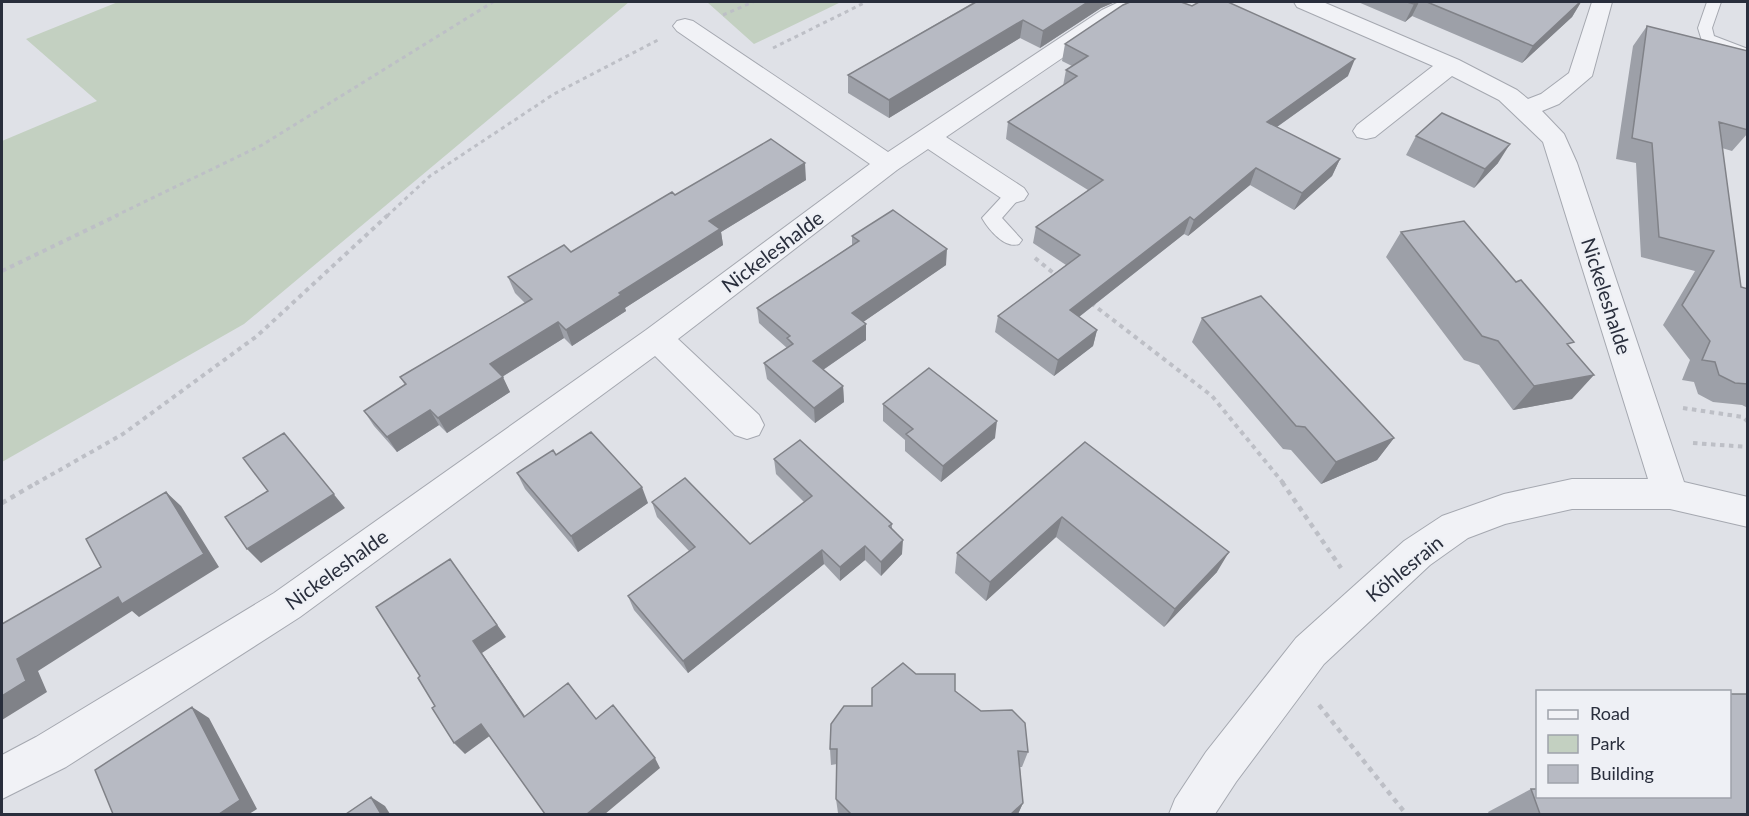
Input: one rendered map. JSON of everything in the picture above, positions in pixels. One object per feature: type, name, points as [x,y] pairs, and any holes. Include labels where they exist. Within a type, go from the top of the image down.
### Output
[{"type":"street","name":"Nickeleshalde","points":[[2,778],[51,752],[287,605],[657,338],[888,164],[1110,15],[1136,2]]},
{"type":"street","name":"Nickeleshalde","points":[[1305,2],[1490,84],[1525,109],[1555,140],[1670,494]]},
{"type":"street","points":[[1525,109],[1550,99],[1580,76],[1602,3]]},
{"type":"street","points":[[685,26],[888,164]]},
{"type":"street","points":[[1366,130],[1450,65]]},
{"type":"street","points":[[927,137],[1014,194]]},
{"type":"street","points":[[657,338],[747,425]]},
{"type":"street","name":"Köhlesrain","points":[[1190,814],[1221,767],[1310,651],[1417,553],[1455,527],[1504,509],[1572,494],[1670,494],[1748,512]]},
{"type":"lane","points":[[1714,2],[1705,28],[1707,38],[1725,47],[1748,54]]},
{"type":"lane","points":[[1013,240],[991,218],[1014,194]]},
{"type":"path","points":[[2,271],[262,145],[493,2]]},
{"type":"path","points":[[743,64],[866,2]]},
{"type":"path","points":[[2,503],[123,434],[258,336],[430,176],[554,94],[685,26]]},
{"type":"path","points":[[1013,240],[1062,280]]},
{"type":"path","points":[[1090,302],[1212,396],[1295,498],[1363,601]]},
{"type":"path","points":[[1643,410],[1697,408],[1743,417],[1748,422]]},
{"type":"path","points":[[1654,443],[1703,442],[1748,447]]},
{"type":"path","points":[[1292,673],[1376,774],[1406,814]]},
{"type":"green space","points":[[118,2],[629,2],[244,324],[2,462],[2,141],[97,101],[26,39]]},
{"type":"green space","points":[[707,2],[841,2],[754,44]]},
{"type":"building","points":[[976,2],[1088,2],[1043,31],[1023,20],[889,100],[848,75]]},
{"type":"building","points":[[1130,2],[1181,2],[1192,6],[1199,2],[1228,2],[1355,59],[1267,122],[1340,159],[1302,193],[1256,168],[1194,220],[1190,217],[1070,310],[1097,330],[1058,360],[998,316],[1080,255],[1036,227],[1103,180],[1008,122],[1077,76],[1066,70],[1088,56],[1065,44]]},
{"type":"building","points":[[1427,2],[1580,2],[1533,46]]},
{"type":"building","points":[[1647,26],[1748,51],[1748,130],[1719,122],[1741,287],[1748,289],[1748,384],[1735,383],[1719,375],[1715,362],[1702,360],[1710,341],[1682,305],[1714,251],[1659,237],[1652,143],[1632,138]]},
{"type":"building","points":[[1442,113],[1510,144],[1485,169],[1416,136]]},
{"type":"building","points":[[771,139],[805,163],[709,221],[720,229],[619,293],[621,295],[566,330],[558,322],[490,364],[503,377],[438,418],[430,410],[387,437],[364,411],[406,384],[400,377],[532,299],[508,277],[564,245],[571,252],[672,192],[675,195]]},
{"type":"building","points":[[893,210],[947,249],[852,313],[866,324],[813,361],[843,386],[814,408],[764,363],[793,344],[787,338],[790,336],[757,308],[859,241],[852,236]]},
{"type":"building","points":[[1464,221],[1516,282],[1521,280],[1574,342],[1567,344],[1594,375],[1534,386],[1498,341],[1482,336],[1401,232]]},
{"type":"building","points":[[1261,296],[1394,438],[1336,462],[1305,427],[1296,426],[1202,318]]},
{"type":"building","points":[[929,368],[997,421],[943,466],[906,434],[913,429],[883,404]]},
{"type":"building","points":[[591,432],[642,487],[571,536],[517,473],[553,450],[556,455]]},
{"type":"building","points":[[284,433],[334,494],[247,549],[225,517],[268,491],[243,458]]},
{"type":"building","points":[[800,440],[892,524],[889,526],[903,540],[881,562],[865,546],[840,567],[822,550],[683,661],[628,596],[695,547],[652,502],[685,478],[750,544],[812,496],[774,459]]},
{"type":"building","points":[[1085,442],[1229,552],[1175,609],[1062,517],[990,582],[957,553]]},
{"type":"building","points":[[166,492],[204,554],[122,604],[118,597],[17,659],[26,681],[2,696],[2,624],[101,567],[86,539]]},
{"type":"building","points":[[450,559],[497,625],[473,641],[524,717],[568,683],[596,719],[613,705],[655,758],[587,814],[545,814],[481,724],[454,743],[432,708],[435,706],[418,678],[420,676],[376,607]]},
{"type":"building","points":[[903,663],[916,674],[955,674],[955,691],[981,711],[1012,710],[1025,723],[1028,752],[1018,751],[1023,803],[1011,814],[851,814],[836,799],[837,749],[830,749],[831,724],[844,706],[872,706],[872,688]]},
{"type":"building","points":[[1731,694],[1748,694],[1748,814],[1540,814],[1531,789],[1536,789],[1536,798],[1731,798]]},
{"type":"building","points":[[192,707],[240,800],[219,814],[113,814],[95,770]]},
{"type":"building","points":[[371,797],[381,814],[346,814]]}]
